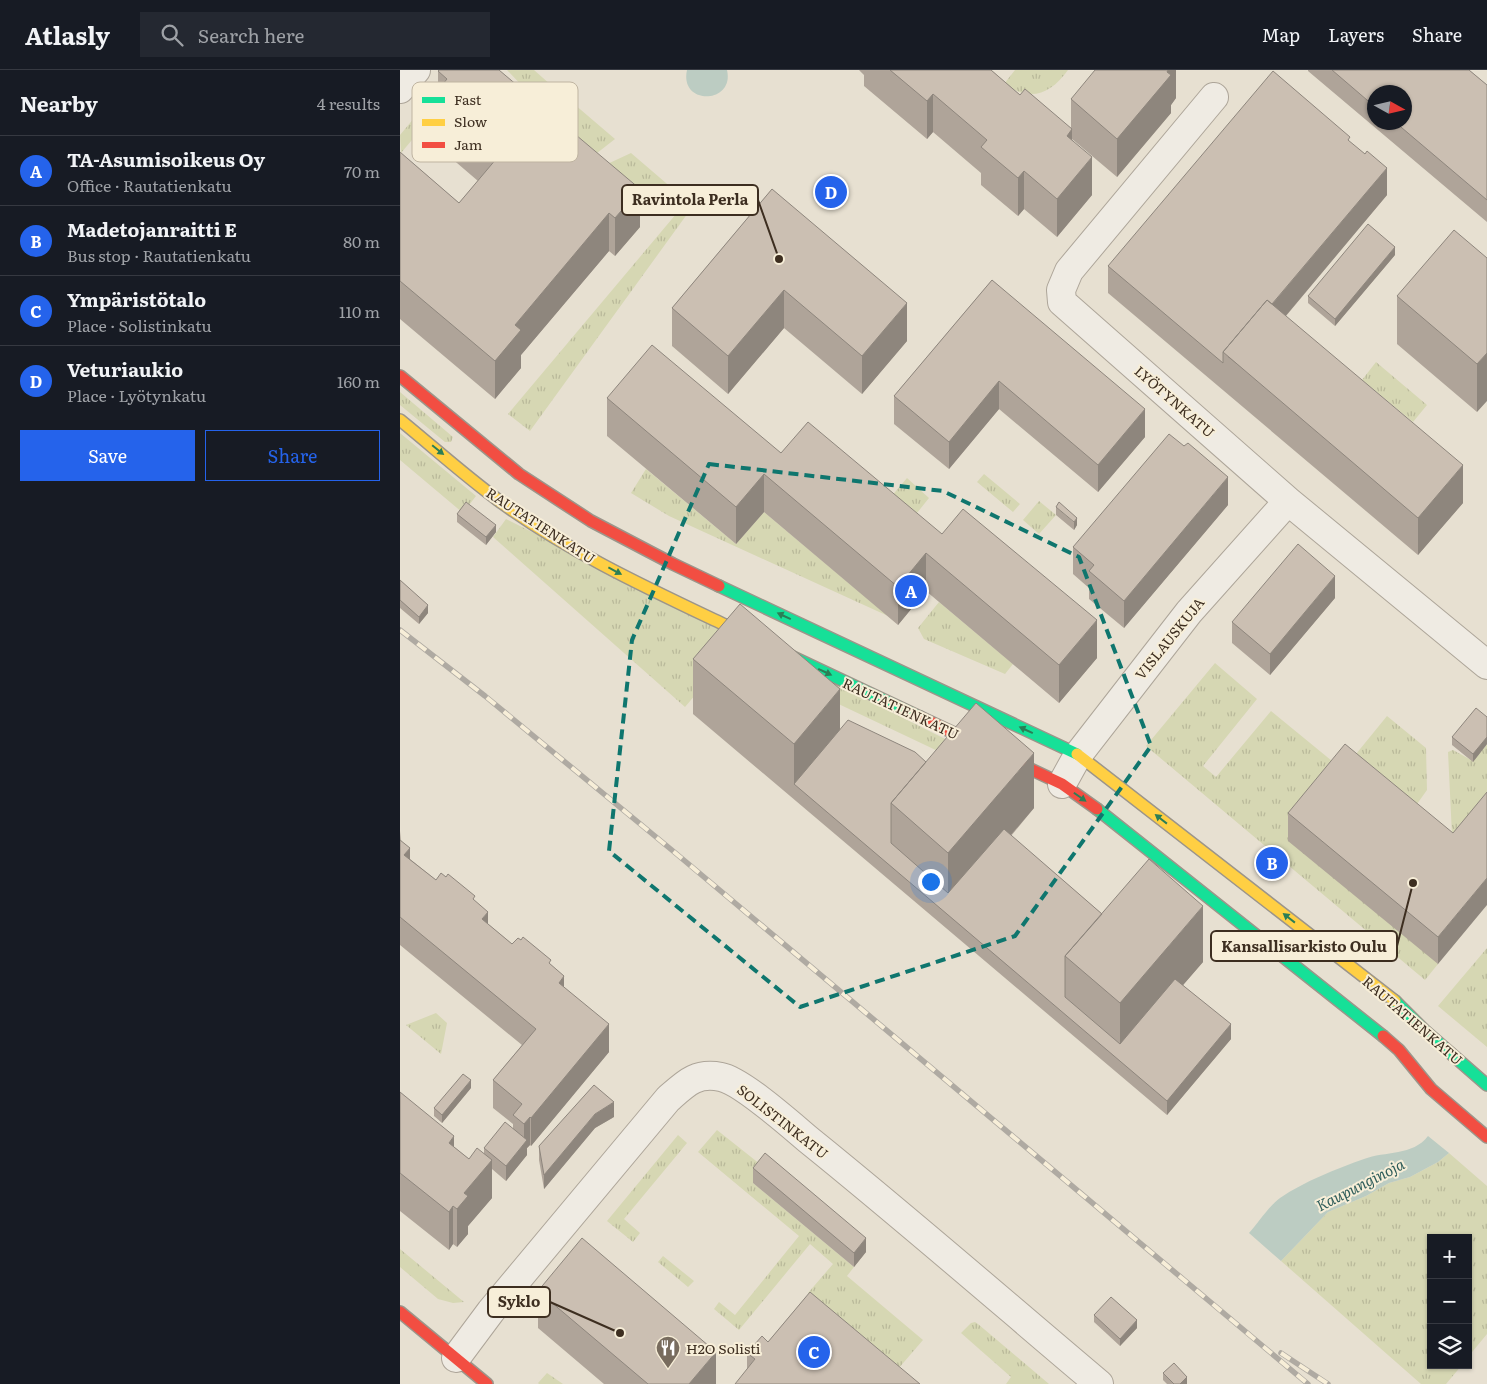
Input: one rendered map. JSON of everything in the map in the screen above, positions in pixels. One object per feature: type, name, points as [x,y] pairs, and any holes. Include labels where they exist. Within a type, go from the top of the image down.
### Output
[{"type":"main road","name":"RAUTATIENKATU","points":[[400,376],[519,474],[591,521],[673,564],[1078,755],[1389,995],[1424,1030],[1487,1085]]},
{"type":"main road","name":"RAUTATIENKATU","points":[[400,420],[498,500],[573,549],[650,590],[1062,784],[1101,812],[1366,1022],[1399,1050],[1430,1088],[1487,1137]]},
{"type":"main road","points":[[400,1312],[487,1384]]},
{"type":"street","points":[[400,89],[416,70]]},
{"type":"street","name":"LYÖTYNKATU","points":[[1214,97],[1069,271],[1061,290],[1062,302],[1288,501],[1487,665]]},
{"type":"street","name":"VISLAUSKUJA","points":[[1062,784],[1078,755],[1189,612],[1288,501]]},
{"type":"street","name":"SOLISTINKATU","points":[[456,1358],[491,1311],[668,1099],[694,1078],[704,1076],[723,1077],[770,1108],[888,1204],[1099,1384]]},
{"type":"highlighted area","points":[[709,464],[943,491],[1079,557],[1151,746],[1015,936],[800,1007],[609,851],[632,640]]},
{"type":"green space","points":[[454,70],[471,70],[461,82],[444,82]]},
{"type":"green space","points":[[507,70],[534,70],[548,82],[518,82]]},
{"type":"green space","points":[[1015,70],[1068,70],[1061,79],[1047,90],[1031,94],[1013,90],[1004,84]]},
{"type":"green space","points":[[578,107],[615,139],[592,157],[578,145]]},
{"type":"green space","points":[[412,121],[412,140],[401,153],[400,135]]},
{"type":"green space","points":[[631,153],[673,189],[656,211],[603,166]]},
{"type":"green space","points":[[687,201],[693,206],[530,431],[508,414]]},
{"type":"green space","points":[[1376,362],[1427,405],[1413,422],[1362,380]]},
{"type":"green space","points":[[400,392],[453,437],[451,442],[445,442],[400,405]]},
{"type":"green space","points":[[400,433],[476,496],[463,513],[400,460]]},
{"type":"green space","points":[[646,469],[736,544],[764,512],[888,616],[669,516],[631,493]]},
{"type":"green space","points":[[984,474],[1020,504],[1013,512],[977,482]]},
{"type":"green space","points":[[907,478],[929,498],[913,518],[890,498]]},
{"type":"green space","points":[[1039,501],[1056,515],[1039,534],[1023,520]]},
{"type":"green space","points":[[506,519],[985,759],[980,771],[731,653],[685,707],[493,537]]},
{"type":"green space","points":[[939,602],[1013,664],[1005,674],[924,639],[918,628]]},
{"type":"green space","points":[[1215,663],[1257,699],[1203,766],[1216,777],[1271,711],[1343,770],[1387,716],[1426,748],[1427,790],[1412,811],[1438,964],[1425,980],[1146,746]]},
{"type":"green space","points":[[1487,744],[1487,801],[1452,835],[1448,752],[1453,750],[1473,761]]},
{"type":"green space","points":[[1487,948],[1487,1047],[1438,1006]]},
{"type":"green space","points":[[436,1013],[447,1023],[441,1054],[406,1025]]},
{"type":"green space","points":[[717,1130],[765,1168],[753,1183],[854,1267],[847,1276],[923,1340],[898,1369],[808,1293],[833,1264],[810,1244],[739,1330],[714,1309],[719,1302],[735,1315],[799,1236],[698,1152]]},
{"type":"green space","points":[[678,1135],[687,1143],[624,1219],[640,1233],[633,1242],[607,1221]]},
{"type":"green space","points":[[1449,1153],[1487,1186],[1487,1334],[1472,1352],[1472,1234],[1427,1234],[1427,1369],[1459,1369],[1446,1384],[1421,1384],[1281,1261],[1328,1212],[1366,1196],[1389,1183],[1410,1177],[1438,1162]]},
{"type":"green space","points":[[400,1249],[464,1302],[453,1303],[438,1299],[400,1267]]},
{"type":"green space","points":[[663,1256],[694,1281],[688,1287],[658,1262]]},
{"type":"green space","points":[[975,1322],[1049,1384],[1006,1384],[1011,1377],[961,1333],[971,1323]]},
{"type":"green space","points":[[547,1373],[563,1384],[539,1384]]},
{"type":"water","points":[[687,70],[727,70],[727,81],[723,89],[716,94],[698,95],[691,90],[687,82]]},
{"type":"water","name":"Kaupunginoja","points":[[1428,1136],[1449,1153],[1438,1162],[1410,1177],[1389,1183],[1366,1196],[1328,1212],[1281,1261],[1249,1233],[1276,1201],[1300,1186],[1364,1159],[1415,1147]]},
{"type":"building","points":[[499,70],[513,82],[445,82],[447,79],[438,71]]},
{"type":"building","points":[[890,70],[991,70],[1020,95],[1025,89],[1072,129],[1067,136],[1092,157],[1057,199],[1024,171],[1018,178],[981,147],[987,140],[933,94],[927,101]]},
{"type":"building","points":[[1095,70],[1168,70],[1167,72],[1171,75],[1117,139],[1071,99]]},
{"type":"building","points":[[1332,70],[1469,70],[1487,85],[1487,200],[1404,130],[1412,130],[1412,85],[1367,85],[1367,100]]},
{"type":"building","points":[[1273,71],[1350,137],[1348,140],[1365,154],[1367,151],[1387,168],[1272,304],[1267,300],[1223,352],[1223,363],[1108,266]]},
{"type":"building","points":[[578,137],[640,189],[615,218],[609,213],[515,325],[521,330],[495,361],[400,281],[400,152],[459,203],[494,162],[578,162]]},
{"type":"building","points":[[772,189],[907,303],[862,356],[784,290],[728,356],[672,308]]},
{"type":"building","points":[[1368,224],[1395,247],[1335,319],[1308,296]]},
{"type":"building","points":[[1454,230],[1487,258],[1487,353],[1477,364],[1397,296]]},
{"type":"building","points":[[992,280],[1145,409],[1098,465],[999,381],[949,442],[894,396]]},
{"type":"building","points":[[1267,300],[1463,465],[1418,518],[1223,352]]},
{"type":"building","points":[[652,345],[781,453],[808,422],[942,534],[963,509],[1097,620],[1059,665],[926,553],[898,587],[764,474],[736,507],[607,398]]},
{"type":"building","points":[[1169,434],[1184,446],[1188,443],[1228,477],[1124,601],[1089,571],[1094,565],[1073,547]]},
{"type":"building","points":[[466,502],[496,525],[486,537],[457,514]]},
{"type":"building","points":[[1059,502],[1077,518],[1074,522],[1056,507]]},
{"type":"building","points":[[1298,544],[1335,576],[1270,654],[1232,622]]},
{"type":"building","points":[[400,580],[428,605],[419,617],[400,600]]},
{"type":"building","points":[[740,604],[840,689],[794,744],[693,659]]},
{"type":"building","points":[[976,703],[1034,753],[948,853],[891,803]]},
{"type":"building","points":[[1476,708],[1487,717],[1487,737],[1473,754],[1452,737]]},
{"type":"building","points":[[848,720],[915,752],[926,762],[891,803],[891,843],[948,893],[1004,829],[1102,914],[1065,956],[1065,997],[1120,1044],[1175,979],[1231,1024],[1167,1101],[794,784]]},
{"type":"building","points":[[1345,744],[1453,833],[1487,792],[1487,878],[1438,937],[1288,813]]},
{"type":"building","points":[[400,840],[410,848],[404,855],[436,880],[441,873],[446,877],[448,874],[475,896],[473,899],[488,912],[482,919],[512,944],[518,938],[521,940],[523,937],[551,960],[549,963],[564,976],[559,983],[609,1024],[524,1124],[513,1115],[522,1104],[493,1080],[536,1029],[400,917]]},
{"type":"building","points":[[1149,859],[1203,906],[1120,1003],[1065,956]]},
{"type":"building","points":[[463,1074],[471,1080],[442,1115],[434,1108]]},
{"type":"building","points":[[594,1085],[614,1102],[595,1114],[544,1175],[539,1146]]},
{"type":"building","points":[[400,1092],[454,1136],[449,1143],[469,1159],[477,1148],[492,1160],[464,1193],[468,1196],[457,1209],[453,1206],[449,1212],[400,1173]]},
{"type":"building","points":[[505,1122],[527,1140],[506,1166],[484,1148]]},
{"type":"building","points":[[765,1153],[866,1238],[854,1253],[753,1168]]},
{"type":"building","points":[[582,1238],[716,1352],[689,1384],[648,1384],[538,1291]]},
{"type":"building","points":[[810,1292],[920,1384],[735,1384],[755,1359],[747,1353],[762,1336],[768,1342]]},
{"type":"building","points":[[1111,1297],[1137,1320],[1120,1339],[1094,1315]]},
{"type":"building","points":[[1174,1363],[1187,1377],[1180,1384],[1174,1384],[1163,1373]]},
{"type":"railway","points":[[400,630],[485,696],[673,851],[1308,1384]]},
{"type":"railway","points":[[1281,1353],[1328,1384]]},
{"type":"traffic: fast","points":[[719,586],[1077,754]]},
{"type":"traffic: fast","points":[[725,625],[920,717]]},
{"type":"traffic: fast","points":[[1097,809],[1383,1036]]},
{"type":"traffic: fast","points":[[1395,1001],[1424,1030],[1487,1085]]},
{"type":"traffic: slow","points":[[400,420],[460,471],[552,536],[608,568],[725,625]]},
{"type":"traffic: slow","points":[[1077,754],[1395,1001]]},
{"type":"traffic: jam","points":[[400,376],[519,474],[591,521],[719,586]]},
{"type":"traffic: jam","points":[[920,717],[1062,784],[1097,809]]},
{"type":"traffic: jam","points":[[1383,1036],[1399,1050],[1431,1089],[1487,1137]]},
{"type":"traffic: jam","points":[[400,1312],[487,1384]]},
{"type":"place","name":"Veturiaukio","points":[[831,192]]},
{"type":"place","name":"Ravintola Perla","points":[[779,259]]},
{"type":"place","name":"TA-Asumisoikeus Oy","points":[[911,591]]},
{"type":"place","name":"Madetojanraitti E","points":[[1272,863]]},
{"type":"place","name":"Kansallisarkisto Oulu","points":[[1413,883]]},
{"type":"place","name":"Syklo","points":[[620,1333]]},
{"type":"place","name":"Ympäristötalo","points":[[814,1352]]},
{"type":"place","name":"H2O Solisti","points":[[668,1369]]}]
